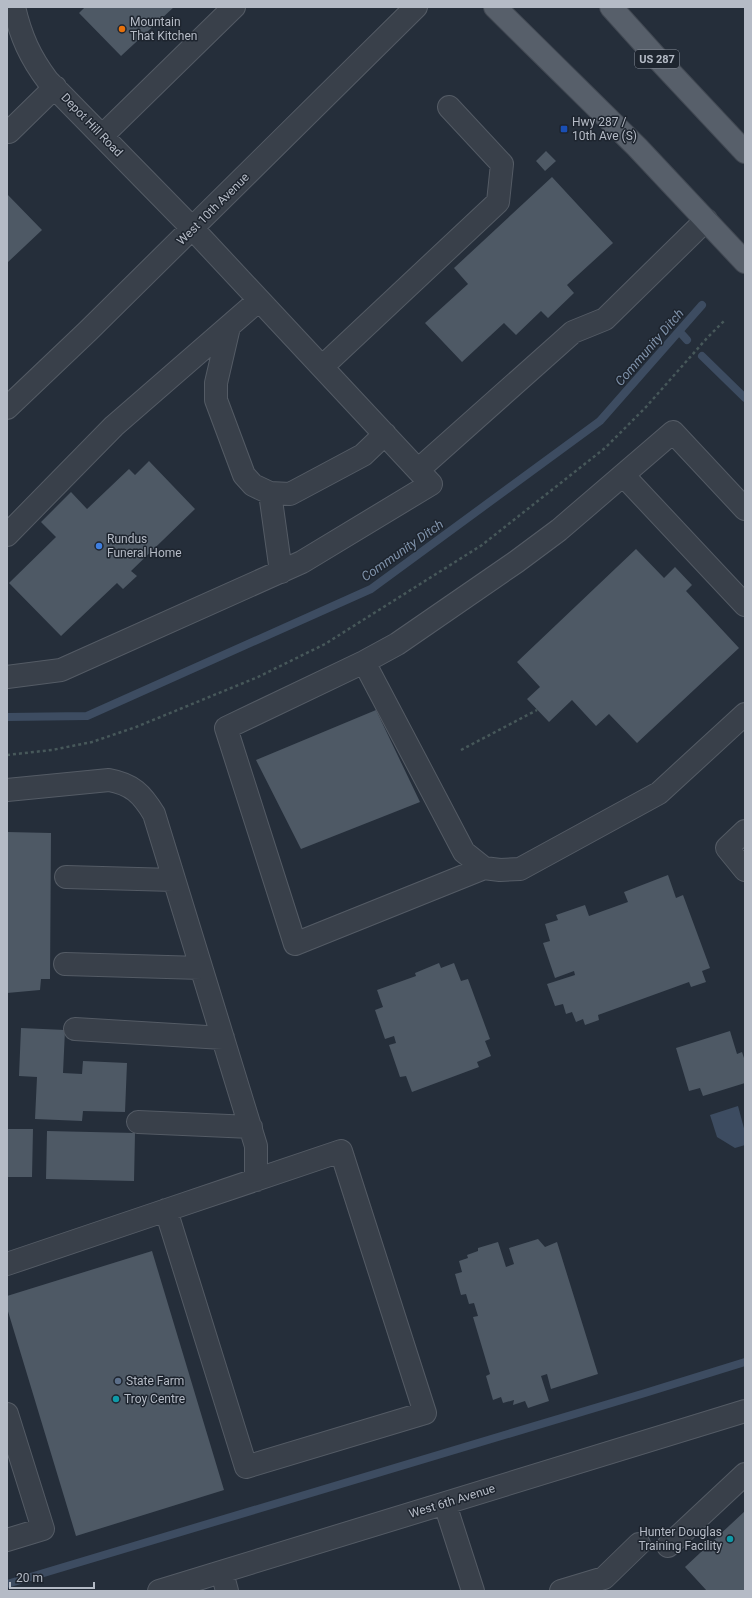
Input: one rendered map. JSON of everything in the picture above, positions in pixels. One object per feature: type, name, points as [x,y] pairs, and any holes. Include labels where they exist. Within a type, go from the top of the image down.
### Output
[{"type":"main road","points":[[495,7],[636,147],[745,262]]},
{"type":"main road","name":"US 287","points":[[611,7],[745,152]]},
{"type":"street","name":"Depot Hill Road","points":[[14,7],[19,28],[34,62],[55,87],[193,229],[431,484],[302,562],[281,572]]},
{"type":"street","points":[[102,136],[234,7]]},
{"type":"street","name":"West 10th Avenue","points":[[7,408],[88,332],[416,7]]},
{"type":"street","points":[[10,132],[55,87]]},
{"type":"street","points":[[322,367],[498,202],[502,164],[449,108]]},
{"type":"street","points":[[418,470],[573,332],[605,319],[706,220]]},
{"type":"street","points":[[7,535],[114,426],[259,300]]},
{"type":"street","points":[[229,326],[216,383],[216,400],[244,475],[253,485],[270,494],[290,494],[363,456],[385,434]]},
{"type":"street","points":[[745,509],[673,432],[559,530],[516,562],[397,644],[364,662],[226,728],[295,944],[484,868],[500,870],[520,869],[658,793],[745,714]]},
{"type":"street","points":[[623,475],[745,606]]},
{"type":"street","points":[[7,677],[61,670],[281,572],[270,494]]},
{"type":"street","points":[[364,662],[464,852],[484,868]]},
{"type":"street","points":[[7,790],[108,780],[123,782],[135,790],[148,803],[154,814],[251,1127],[256,1146],[256,1180]]},
{"type":"street","points":[[745,831],[727,848],[745,870]]},
{"type":"street","points":[[66,877],[174,880]]},
{"type":"street","points":[[64,964],[201,968]]},
{"type":"street","points":[[75,1029],[223,1038]]},
{"type":"street","points":[[138,1122],[251,1127]]},
{"type":"street","points":[[7,1264],[166,1210],[256,1180],[341,1151],[425,1413],[246,1467],[166,1210]]},
{"type":"street","name":"West 6th Avenue","points":[[158,1591],[225,1581],[445,1504],[745,1413]]},
{"type":"street","points":[[7,1414],[43,1529],[7,1540]]},
{"type":"street","points":[[668,1546],[745,1474]]},
{"type":"street","points":[[445,1504],[473,1591]]},
{"type":"street","points":[[561,1591],[610,1584],[639,1544]]},
{"type":"path","points":[[7,755],[52,750],[92,742],[136,727],[258,677],[331,640],[482,545],[600,453],[646,407],[707,338],[725,320]]},
{"type":"path","points":[[461,750],[537,710]]},
{"type":"water","points":[[738,1106],[745,1132],[745,1145],[735,1148],[717,1137],[710,1115]]},
{"type":"building","points":[[85,7],[174,7],[121,56],[79,13]]},
{"type":"building","points":[[546,151],[556,161],[545,171],[536,161]]},
{"type":"building","points":[[552,177],[613,243],[567,285],[574,293],[548,318],[541,311],[516,335],[504,323],[462,362],[425,323],[468,284],[454,268]]},
{"type":"building","points":[[7,194],[42,230],[7,263]]},
{"type":"building","points":[[149,461],[195,509],[131,571],[137,576],[123,589],[117,583],[61,636],[9,583],[56,537],[41,522],[71,492],[87,509],[129,469],[135,475]]},
{"type":"building","points":[[636,549],[664,578],[675,567],[692,585],[686,591],[739,648],[637,743],[609,714],[596,726],[572,700],[549,722],[527,699],[540,687],[517,662]]},
{"type":"building","points":[[376,710],[420,802],[301,849],[256,760]]},
{"type":"building","points":[[7,832],[51,833],[50,979],[41,979],[40,990],[7,993]]},
{"type":"building","points":[[668,875],[676,898],[683,895],[710,968],[702,971],[706,982],[691,987],[689,982],[598,1015],[599,1020],[585,1025],[583,1019],[576,1022],[572,1012],[566,1014],[563,1004],[555,1006],[547,984],[575,975],[574,971],[555,978],[543,943],[550,941],[545,924],[558,920],[556,915],[585,905],[589,916],[628,902],[624,892]]},
{"type":"building","points":[[439,963],[441,968],[454,963],[461,981],[468,979],[490,1039],[485,1041],[491,1056],[477,1062],[479,1067],[412,1092],[406,1076],[400,1077],[389,1045],[396,1043],[394,1036],[385,1039],[375,1010],[383,1007],[377,990],[416,976],[415,973]]},
{"type":"building","points":[[21,1028],[65,1030],[63,1073],[82,1074],[83,1061],[127,1063],[125,1112],[83,1111],[82,1121],[35,1119],[37,1077],[19,1076]]},
{"type":"building","points":[[730,1031],[737,1054],[742,1052],[745,1061],[745,1083],[703,1096],[700,1088],[689,1091],[676,1048]]},
{"type":"building","points":[[7,1129],[33,1129],[32,1177],[7,1177]]},
{"type":"building","points":[[47,1131],[135,1133],[134,1181],[46,1179]]},
{"type":"building","points":[[538,1239],[545,1247],[557,1242],[598,1374],[551,1389],[547,1374],[541,1376],[549,1401],[528,1408],[525,1401],[513,1405],[514,1400],[503,1403],[501,1397],[493,1400],[486,1376],[490,1374],[473,1317],[478,1316],[474,1303],[469,1304],[466,1294],[461,1295],[455,1274],[462,1272],[459,1261],[468,1258],[467,1255],[478,1251],[478,1248],[498,1242],[506,1267],[514,1264],[509,1248]]},
{"type":"building","name":"Troy Centre","points":[[152,1251],[224,1490],[76,1536],[7,1308],[7,1296]]},
{"type":"building","name":"Hunter Douglas Training Facility","points":[[745,1511],[745,1591],[707,1591],[685,1567]]},
{"type":"waterway","name":"Community Ditch","points":[[7,717],[87,716],[371,589],[600,421],[702,305]]},
{"type":"waterway","points":[[679,331],[687,340]]},
{"type":"waterway","points":[[702,356],[745,398]]},
{"type":"waterway","points":[[7,1584],[745,1362]]},
{"type":"place","name":"Mountain That Kitchen","points":[[122,29]]},
{"type":"place","name":"Hwy 287 / 10th Ave (S)","points":[[564,129]]},
{"type":"place","name":"Rundus Funeral Home","points":[[99,546]]},
{"type":"place","name":"State Farm","points":[[118,1381]]},
{"type":"place","name":"Troy Centre","points":[[116,1399]]},
{"type":"place","name":"Hunter Douglas Training Facility","points":[[730,1539]]}]
